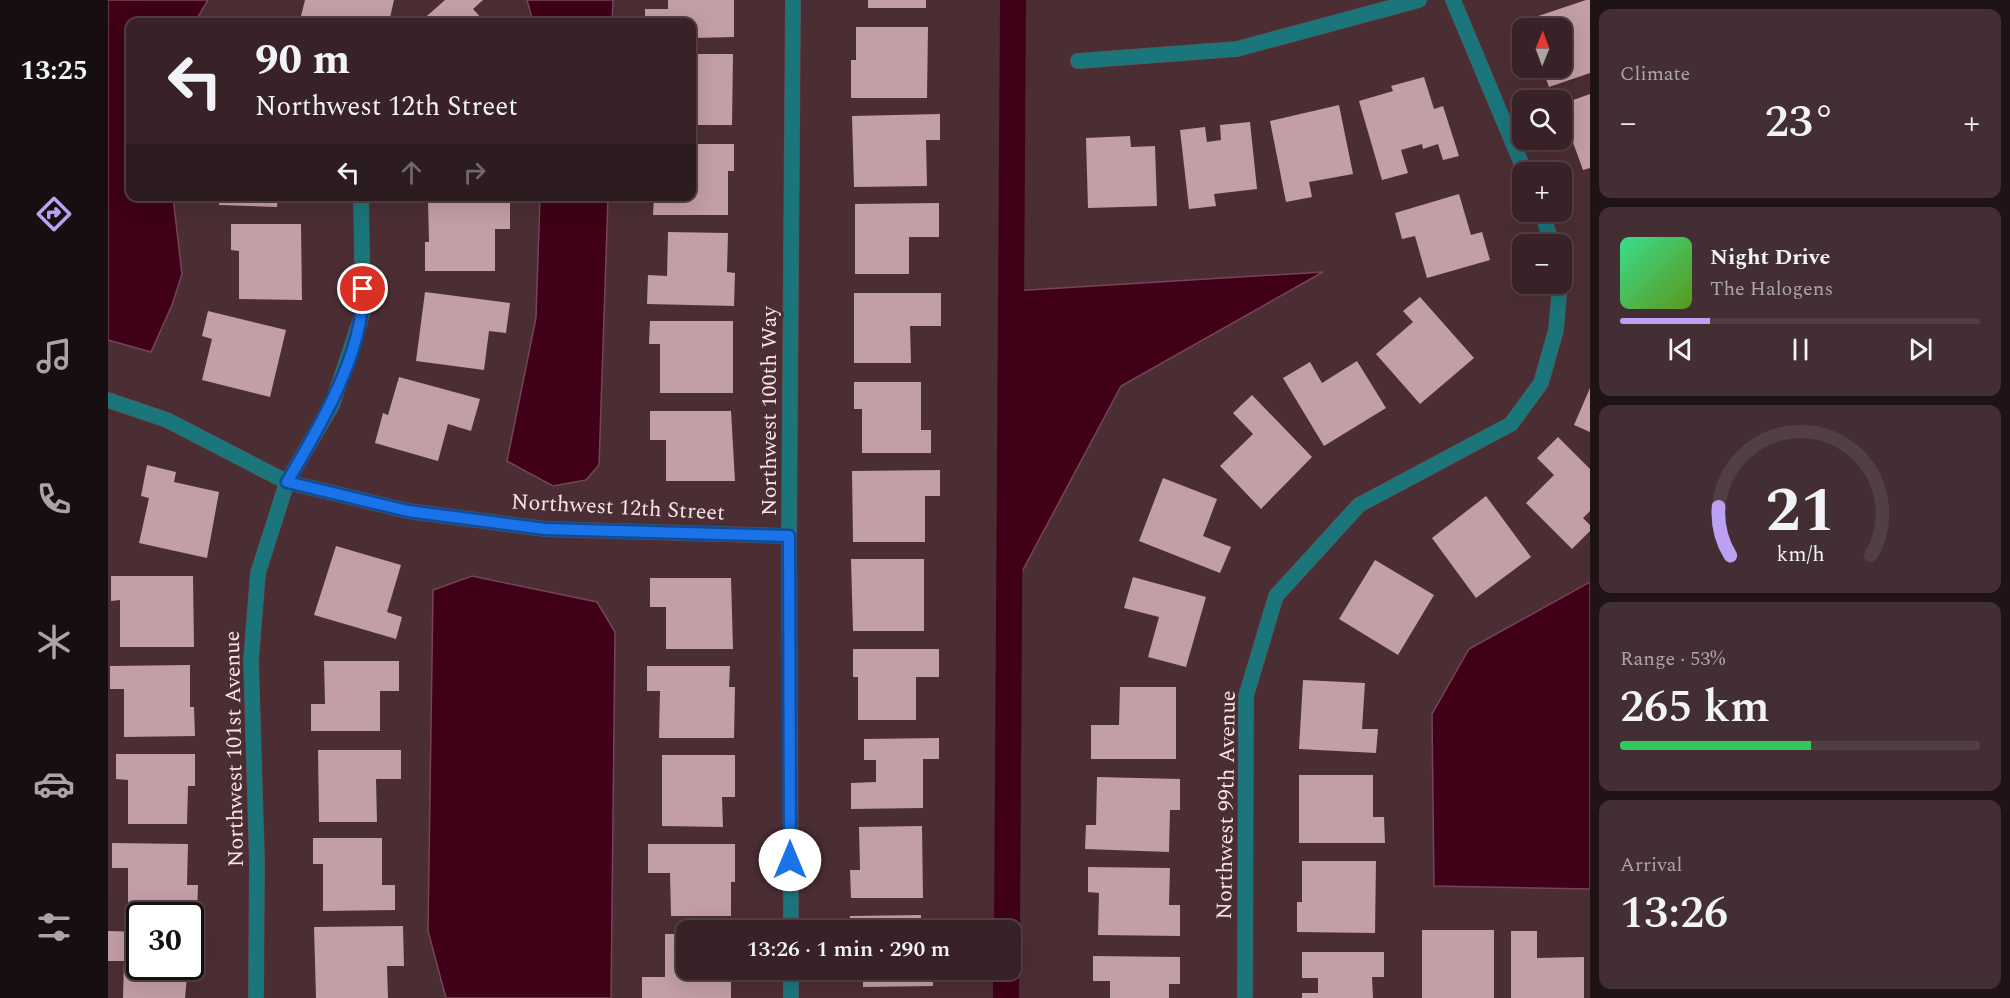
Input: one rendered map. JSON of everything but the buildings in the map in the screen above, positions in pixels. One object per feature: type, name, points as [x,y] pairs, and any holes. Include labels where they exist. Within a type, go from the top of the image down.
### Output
[{"type":"street","name":"Northwest 100th Way","points":[[791,920],[789,536],[793,0]]},
{"type":"street","points":[[1078,61],[1237,49],[1419,0]]},
{"type":"street","points":[[1453,0],[1522,162]]},
{"type":"street","name":"Northwest 101st Avenue","points":[[256,998],[257,863],[251,660],[258,573],[287,482],[332,405],[363,312],[361,201]]},
{"type":"street","name":"Northwest 99th Avenue","points":[[1245,998],[1246,696],[1276,596],[1359,505],[1511,424],[1541,383],[1556,330],[1559,294]]},
{"type":"street","name":"Northwest 12th Street","points":[[108,400],[167,420],[287,482],[408,511],[545,529],[789,536]]},
{"type":"street","points":[[791,980],[791,998]]},
{"type":"shaded area","points":[[108,0],[208,0],[197,18],[126,18],[126,201],[173,201],[182,274],[172,305],[151,352],[108,340]]},
{"type":"shaded area","points":[[527,0],[613,0],[612,18],[532,18]]},
{"type":"shaded area","points":[[540,201],[608,201],[599,465],[586,480],[553,486],[507,461],[536,318]]},
{"type":"shaded area","points":[[1323,272],[1121,386],[1010,594],[1012,291]]},
{"type":"shaded area","points":[[472,576],[597,602],[615,632],[611,998],[446,998],[428,931],[433,590]]},
{"type":"shaded area","points":[[1590,582],[1590,889],[1434,886],[1432,714],[1469,649]]},
{"type":"waterway","points":[[1007,920],[1013,0]]},
{"type":"waterway","points":[[1006,980],[1006,998]]},
{"type":"route","points":[[363,289],[363,312],[332,405],[287,482],[408,511],[545,529],[789,536],[790,860]]}]
